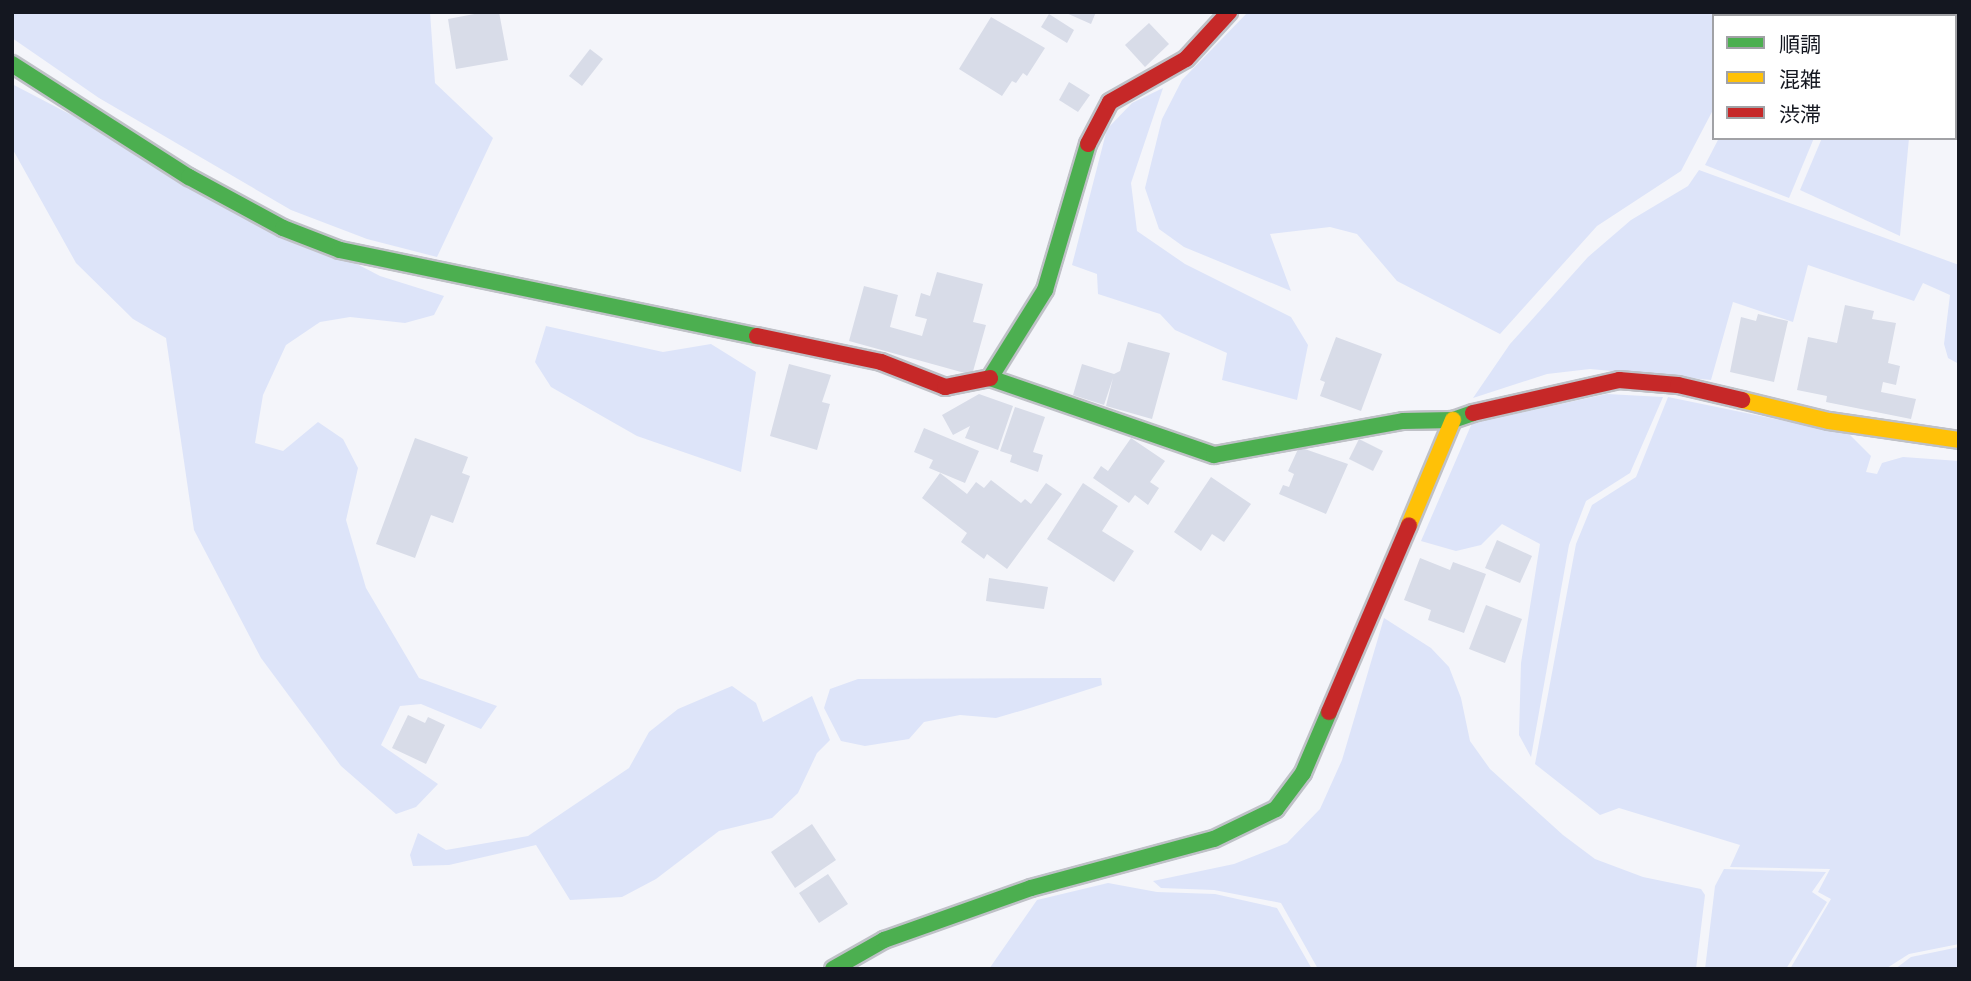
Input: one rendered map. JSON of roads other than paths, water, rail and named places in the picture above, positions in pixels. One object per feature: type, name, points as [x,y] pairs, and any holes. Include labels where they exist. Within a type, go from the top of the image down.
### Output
[{"type":"street","points":[[990,378],[1045,290],[1056,263],[1092,129],[1111,102],[1186,59],[1229,12]]},
{"type":"street","points":[[12,64],[224,197],[283,228],[340,250],[881,362],[945,387],[990,378],[1214,455],[1403,421],[1453,420],[1501,402],[1619,380],[1678,385],[1829,421],[1959,440]]},
{"type":"street","points":[[833,969],[884,940],[1031,888],[1214,839],[1276,809],[1303,774],[1453,420]]}]
